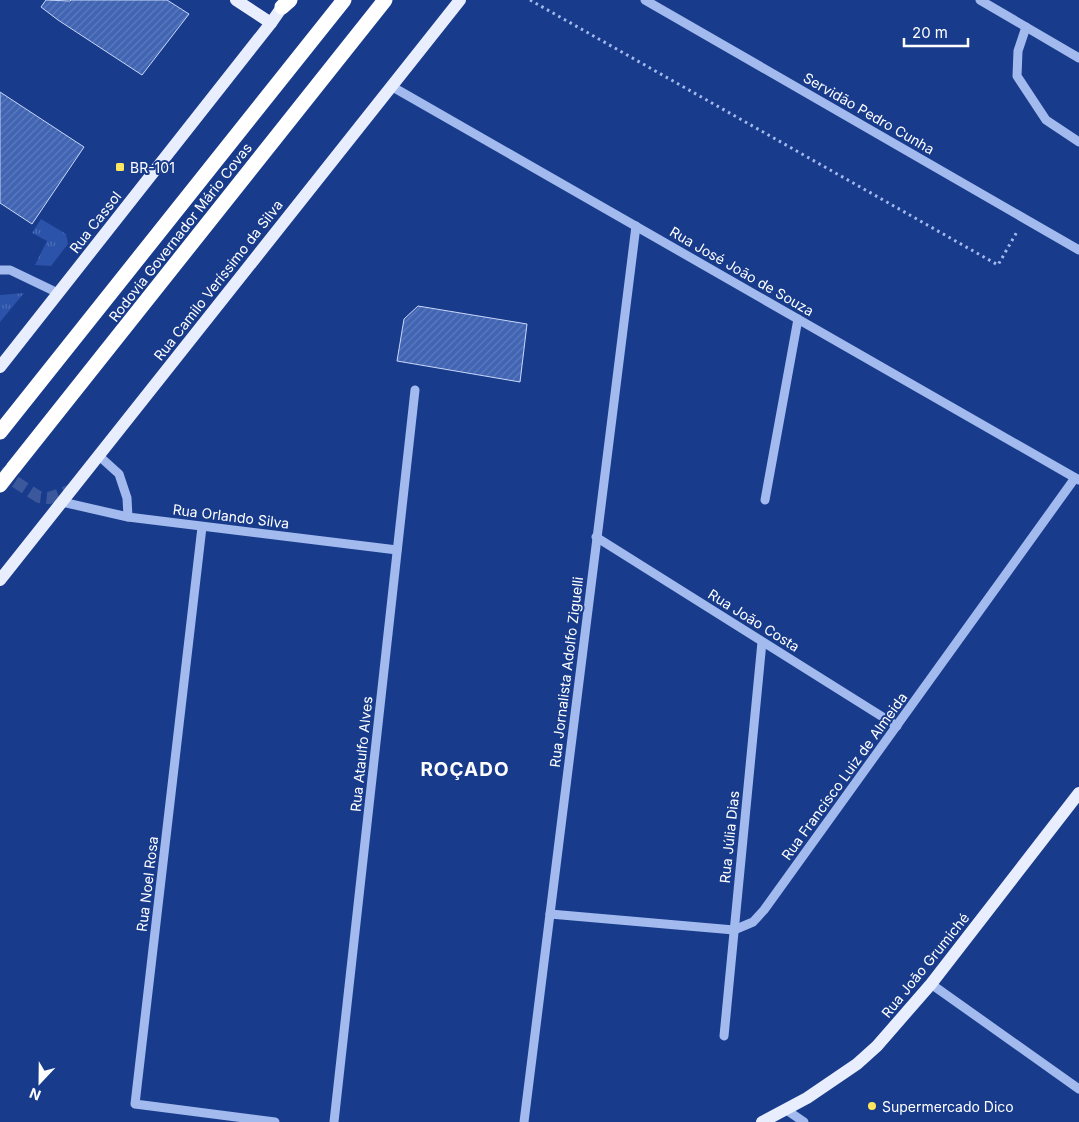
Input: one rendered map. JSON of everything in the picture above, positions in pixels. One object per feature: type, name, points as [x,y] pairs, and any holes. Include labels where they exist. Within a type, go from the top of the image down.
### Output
[{"type":"highway","name":"Rodovia Governador Mário Covas","points":[[0,432],[344,0]]},
{"type":"highway","name":"Rodovia Governador Mário Covas","points":[[0,485],[385,0]]},
{"type":"main road","points":[[236,0],[271,23]]},
{"type":"main road","name":"Rua Camilo Veríssimo da Silva","points":[[0,580],[460,0]]},
{"type":"main road","name":"Rua Cassol","points":[[0,367],[287,2]]},
{"type":"main road","name":"Rua João Grumiché","points":[[762,1122],[807,1098],[857,1064],[890,1032],[931,984],[1079,793]]},
{"type":"street","name":"Servidão Pedro Cunha","points":[[645,0],[1079,250]]},
{"type":"street","points":[[980,0],[1079,58]]},
{"type":"street","points":[[1026,27],[1018,51],[1017,76],[1046,120],[1079,142]]},
{"type":"street","name":"Rua José João de Souza","points":[[391,86],[1077,479]]},
{"type":"street","name":"Rua Jornalista Adolfo Ziguelli","points":[[524,1122],[636,226]]},
{"type":"street","points":[[0,270],[10,270],[58,293]]},
{"type":"street","points":[[766,500],[798,319]]},
{"type":"street","name":"Rua Ataulfo Alves","points":[[334,1122],[415,390]]},
{"type":"street","points":[[98,455],[119,474],[126,498],[128,517]]},
{"type":"street","name":"Rua Francisco Luiz de Almeida","points":[[734,930],[753,922],[764,910],[1077,479]]},
{"type":"street","name":"Rua Orlando Silva","points":[[62,502],[128,517],[397,550]]},
{"type":"street","name":"Rua Noel Rosa","points":[[202,527],[135,1104],[275,1122]]},
{"type":"street","name":"Rua João Costa","points":[[596,537],[896,726]]},
{"type":"street","name":"Rua Júlia Dias","points":[[724,1036],[762,642]]},
{"type":"street","points":[[550,914],[734,930]]},
{"type":"street","points":[[931,984],[1079,1090]]},
{"type":"street","points":[[785,1109],[804,1122]]},
{"type":"path","points":[[530,0],[998,265],[1025,219]]},
{"type":"green space","points":[[41,219],[66,234],[68,244],[51,266],[35,265],[47,241],[32,233]]},
{"type":"green space","points":[[24,293],[0,322],[0,295]]},
{"type":"building","points":[[46,0],[167,0],[189,14],[142,75],[41,7]]},
{"type":"building","points":[[0,92],[84,147],[32,224],[0,203]]},
{"type":"building","points":[[418,306],[527,324],[520,382],[397,361],[404,319]]},
{"type":"tunnel","points":[[0,472],[39,497],[49,498],[72,490]]},
{"type":"place","name":"BR-101","points":[[120,167]]},
{"type":"place","name":"Supermercado Dico","points":[[872,1106]]},
{"type":"district","name":"ROÇADO","points":[[465,769]]}]
